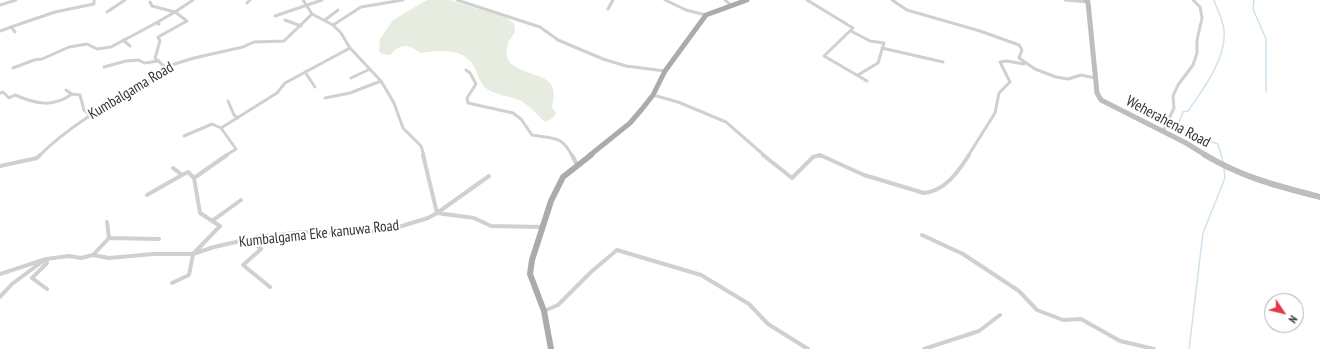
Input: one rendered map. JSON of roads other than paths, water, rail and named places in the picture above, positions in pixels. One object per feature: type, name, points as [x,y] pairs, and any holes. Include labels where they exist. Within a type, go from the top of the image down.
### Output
[{"type":"main road","points":[[551,349],[544,311],[530,274],[532,260],[551,201],[563,177],[630,123],[653,95],[665,71],[706,15],[747,0]]},
{"type":"main road","name":"Weherahena Road","points":[[1087,1],[1096,93],[1101,100],[1163,131],[1240,174],[1266,183],[1320,196]]},
{"type":"street","points":[[0,5],[16,0]]},
{"type":"street","points":[[0,31],[55,12],[94,4],[94,0]]},
{"type":"street","points":[[107,12],[123,3],[125,0]]},
{"type":"street","points":[[13,68],[34,60],[42,59],[69,47],[87,44],[97,49],[111,47],[157,24],[193,0]]},
{"type":"street","points":[[303,0],[312,14],[334,25],[341,32],[350,48],[381,81],[394,103],[403,128],[421,146],[429,174],[437,213],[489,176]]},
{"type":"street","points":[[275,16],[322,0]]},
{"type":"street","points":[[334,25],[361,7],[402,0]]},
{"type":"street","points":[[457,0],[540,27],[558,40],[603,59],[626,66],[665,71]]},
{"type":"street","points":[[608,9],[613,0]]},
{"type":"street","points":[[665,0],[686,10],[706,15]]},
{"type":"street","points":[[725,0],[732,6]]},
{"type":"street","points":[[807,0],[853,28],[824,56],[868,81]]},
{"type":"street","points":[[892,0],[907,10],[980,30],[1019,45],[1022,50],[1019,58],[1024,64]]},
{"type":"street","points":[[1065,0],[1087,1]]},
{"type":"street","points":[[1163,131],[1174,108],[1173,96],[1178,85],[1193,65],[1197,54],[1197,40],[1202,18],[1200,7],[1193,0]]},
{"type":"street","points":[[150,2],[152,6],[175,12],[187,21],[158,37],[160,41],[155,58],[165,67]]},
{"type":"street","points":[[325,20],[338,10]]},
{"type":"street","name":"Kumbalgama Road","points":[[0,166],[37,158],[53,142],[90,115],[157,76],[165,67],[194,58],[243,47],[254,42],[284,41],[312,14]]},
{"type":"street","points":[[284,20],[301,26]]},
{"type":"street","points":[[11,27],[15,32]]},
{"type":"street","points":[[850,31],[870,41],[884,43],[878,63],[858,75]]},
{"type":"street","points":[[123,40],[130,46]]},
{"type":"street","points":[[221,128],[277,93],[285,83],[350,48]]},
{"type":"street","points":[[882,48],[943,62]]},
{"type":"street","points":[[104,67],[126,61],[138,60],[144,63],[159,61]]},
{"type":"street","points":[[653,95],[678,102],[726,122],[789,177],[792,178],[813,157],[820,155],[864,176],[924,193],[933,192],[955,176],[995,112],[999,92],[1010,82],[1000,62],[1007,61],[1024,64],[1059,78],[1068,79],[1074,74],[1080,74],[1095,78]]},
{"type":"street","points":[[351,78],[370,69]]},
{"type":"street","points":[[466,70],[470,72],[476,84],[466,98],[468,103],[483,107],[497,108],[519,117],[532,135],[561,140],[567,145],[577,165]]},
{"type":"street","points":[[305,72],[315,87]]},
{"type":"street","points":[[325,98],[350,93],[381,81]]},
{"type":"street","points":[[66,90],[72,94],[80,95],[84,110],[90,115]]},
{"type":"street","points":[[0,93],[3,92],[9,98],[16,95],[34,104],[44,106],[67,98],[72,94]]},
{"type":"street","points":[[228,101],[234,114],[238,118]]},
{"type":"street","points":[[184,136],[212,124],[221,128],[236,149],[203,170],[194,178]]},
{"type":"street","points":[[173,168],[182,175]]},
{"type":"street","points":[[147,195],[188,172],[194,178],[200,213],[220,226],[193,254],[189,275],[172,283]]},
{"type":"street","points":[[212,221],[241,200]]},
{"type":"street","name":"Kumbalgama Eke kanuwa Road","points":[[0,274],[46,259],[69,256],[81,258],[93,255],[109,258],[153,254],[193,254],[214,247],[243,241],[303,232],[349,234],[392,229],[428,218],[437,213],[447,213],[474,218],[491,226],[543,227]]},
{"type":"street","points":[[107,222],[109,238]]},
{"type":"street","points":[[922,235],[963,254],[1019,291],[1038,310],[1063,320],[1081,319],[1120,341],[1154,349]]},
{"type":"street","points":[[93,255],[109,238],[159,239]]},
{"type":"street","points":[[243,241],[256,244],[261,249],[242,265],[270,287]]},
{"type":"street","points":[[544,311],[558,305],[591,272],[617,250],[700,275],[749,304],[768,324],[808,349]]},
{"type":"street","points":[[46,259],[47,263],[32,278],[47,289]]},
{"type":"street","points":[[0,297],[12,284],[46,259]]},
{"type":"street","points":[[924,349],[979,331],[1000,315]]},
{"type":"waterway","points":[[1214,0],[1224,30],[1222,51],[1213,73],[1188,111],[1183,112],[1176,130],[1218,144],[1223,162]]},
{"type":"waterway","points":[[1254,0],[1253,9],[1266,39],[1266,92]]},
{"type":"waterway","points":[[1189,349],[1203,233],[1225,178],[1224,168]]}]
